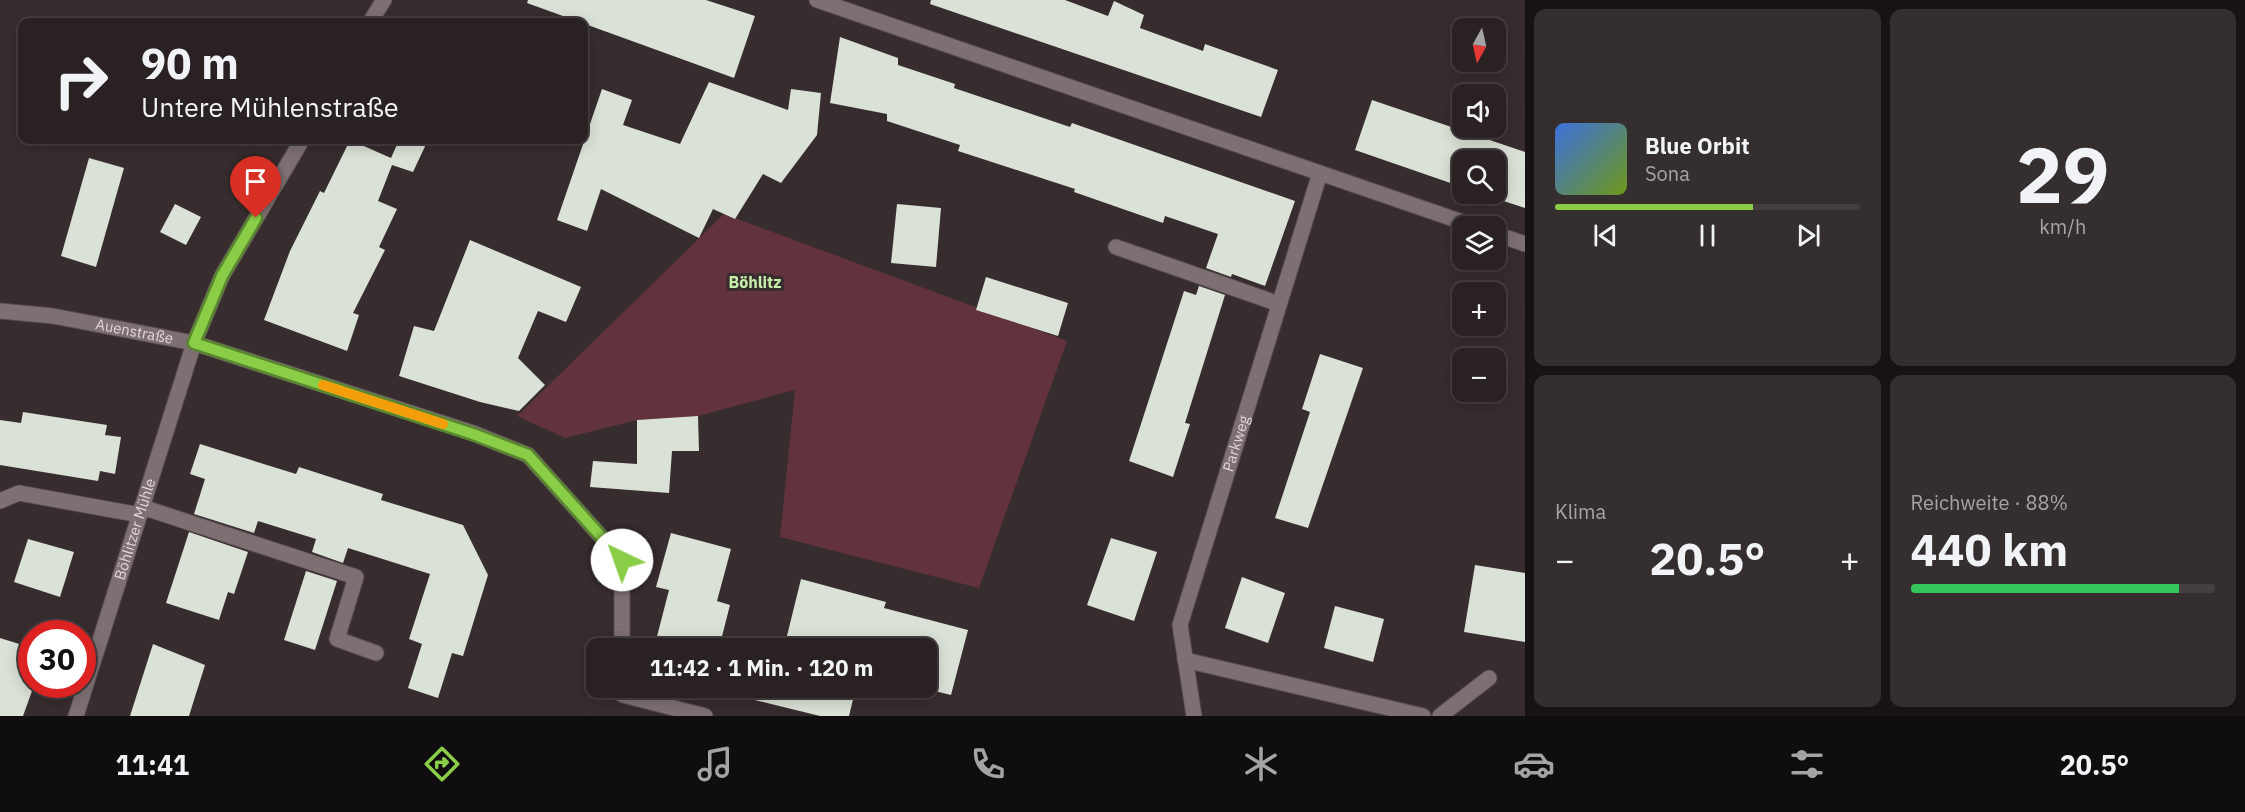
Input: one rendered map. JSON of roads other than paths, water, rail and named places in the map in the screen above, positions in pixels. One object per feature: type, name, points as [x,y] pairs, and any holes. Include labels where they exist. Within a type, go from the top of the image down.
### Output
[{"type":"street","points":[[373,18],[384,0]]},
{"type":"street","points":[[817,0],[1452,219]]},
{"type":"street","name":"Böhlitzer Mühle","points":[[76,716],[194,343],[222,276],[300,144]]},
{"type":"street","name":"Parkweg","points":[[1194,716],[1180,625],[1320,173]]},
{"type":"street","points":[[1506,237],[1525,244]]},
{"type":"street","points":[[1116,247],[1279,304]]},
{"type":"street","name":"Auenstraße","points":[[0,311],[53,316],[194,343],[473,434],[528,455],[622,560],[622,638]]},
{"type":"street","points":[[0,501],[19,493],[141,511],[356,577],[337,639],[376,653]]},
{"type":"street","points":[[1185,660],[1423,716]]},
{"type":"street","points":[[1440,716],[1489,678]]},
{"type":"street","points":[[635,698],[705,716]]},
{"type":"district","name":"Böhlitz","points":[[755,282]]}]
